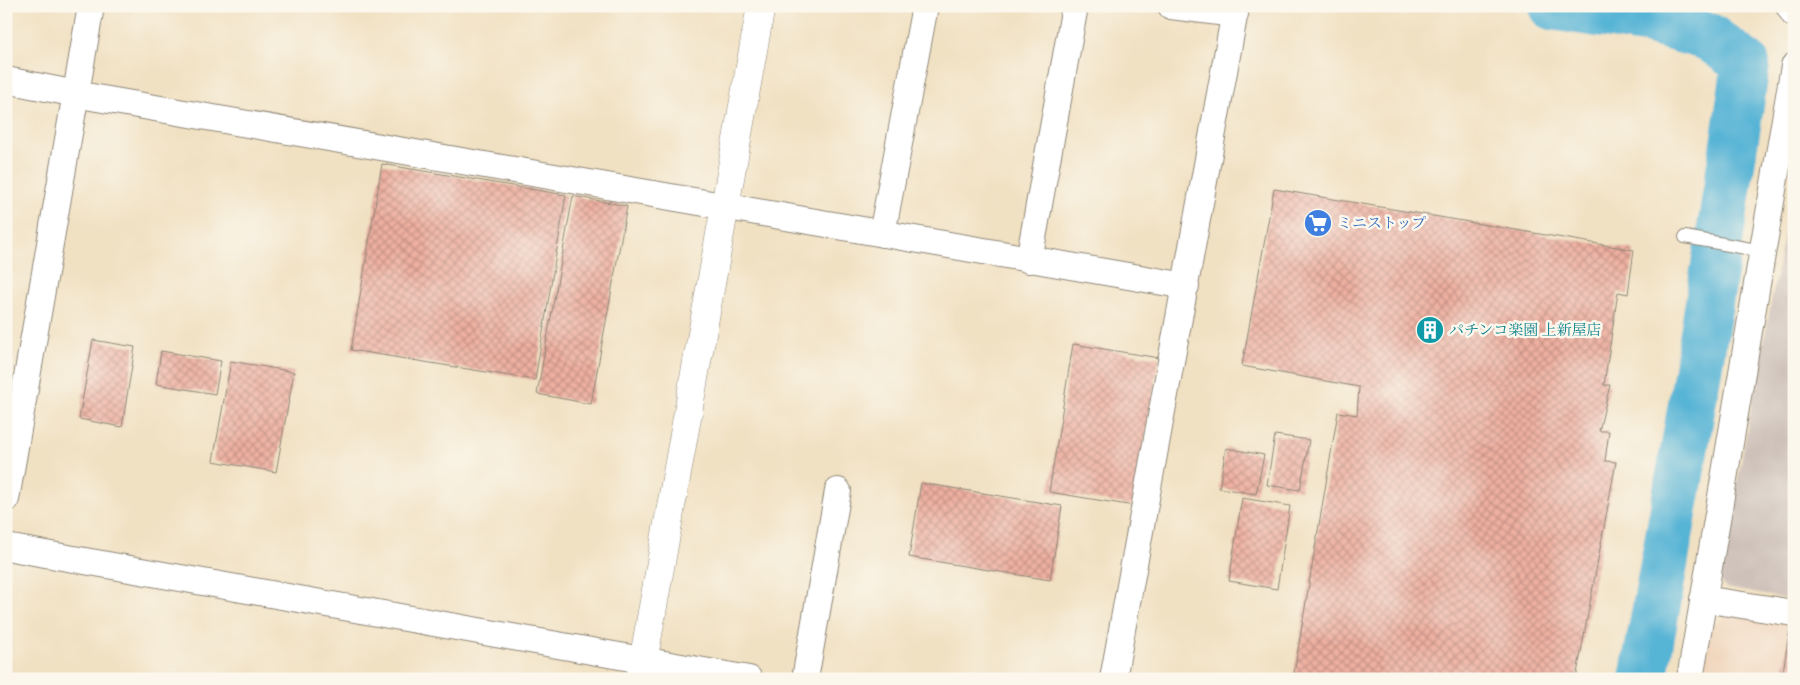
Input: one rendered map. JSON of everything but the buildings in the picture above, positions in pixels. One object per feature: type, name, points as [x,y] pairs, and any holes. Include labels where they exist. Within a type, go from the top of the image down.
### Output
[{"type":"street","points":[[6,499],[91,6]]},
{"type":"street","points":[[641,669],[761,6]]},
{"type":"street","points":[[882,234],[925,6]]},
{"type":"street","points":[[1029,260],[1075,6]]},
{"type":"street","points":[[1113,679],[1235,10],[1171,6]]},
{"type":"street","points":[[1789,6],[1794,14]]},
{"type":"street","points":[[1690,679],[1704,599],[1755,250],[1787,148],[1794,66]]},
{"type":"street","points":[[6,80],[1186,286]]},
{"type":"street","points":[[805,679],[838,491]]},
{"type":"street","points":[[6,547],[641,669],[749,679]]},
{"type":"street","points":[[1704,599],[1794,613]]},
{"type":"lane","points":[[1684,238],[1755,250]]},
{"type":"shaded area","points":[[1794,182],[1794,600],[1726,588],[1719,579]]},
{"type":"shaded area","points":[[1732,613],[1794,624],[1794,679],[1704,679],[1711,626]]},
{"type":"waterway","points":[[1552,6],[1651,21],[1709,37],[1746,64],[1723,218],[1643,679]]},
{"type":"place","name":"ミニストップ","points":[[1318,223]]},
{"type":"place","name":"パチンコ楽園 上新屋店","points":[[1430,330]]}]
